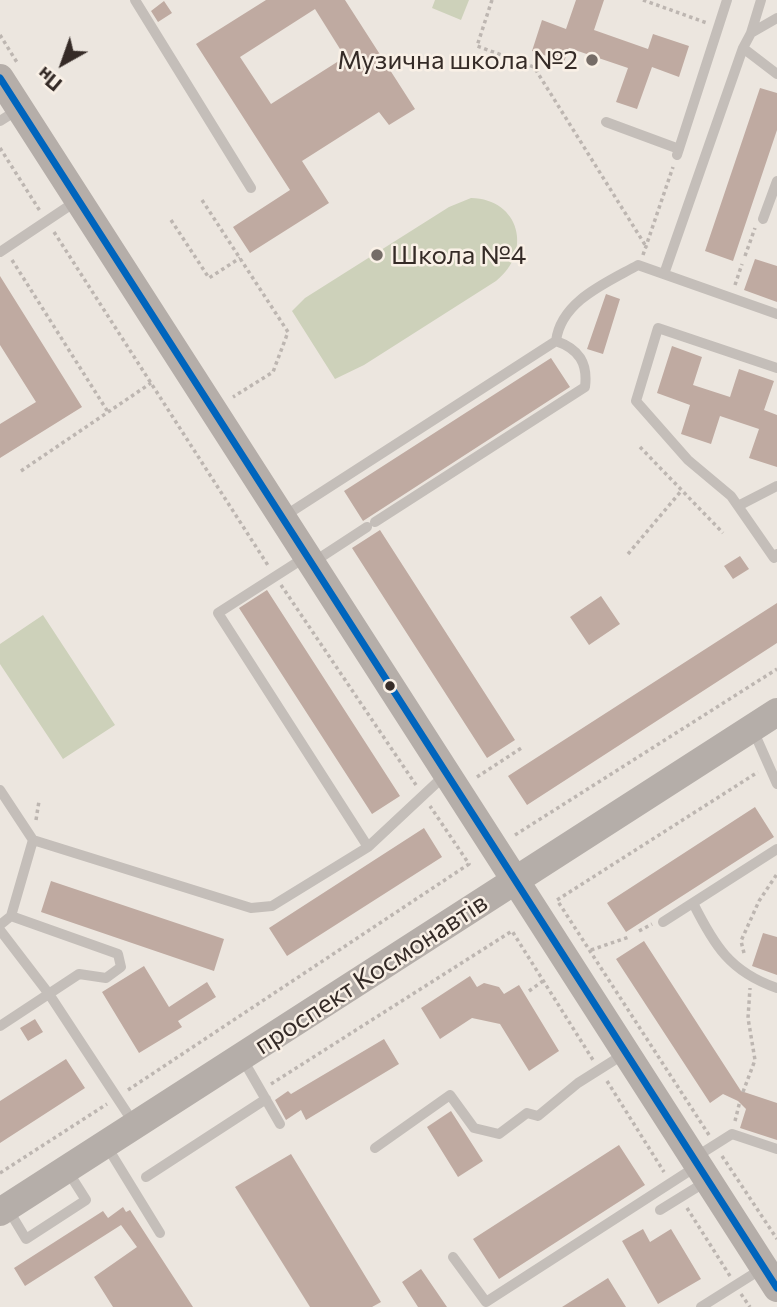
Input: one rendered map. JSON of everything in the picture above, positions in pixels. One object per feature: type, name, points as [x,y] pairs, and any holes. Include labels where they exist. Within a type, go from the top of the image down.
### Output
[{"type":"street","points":[[11,74],[10,115],[78,200],[309,559],[458,769],[516,881],[626,1053],[704,1162],[770,1278]]},
{"type":"street","name":"проспект Космонавтів","points":[[3,1210],[777,712]]},
{"type":"lane","points":[[135,0],[251,188]]},
{"type":"lane","points":[[606,122],[678,152],[727,0]]},
{"type":"lane","points":[[664,274],[761,0]]},
{"type":"lane","points":[[751,33],[777,18]]},
{"type":"lane","points":[[743,47],[777,74]]},
{"type":"lane","points":[[764,219],[776,185]]},
{"type":"lane","points":[[2,250],[78,200]]},
{"type":"lane","points":[[282,517],[556,341],[559,322],[594,290],[638,265],[777,314]]},
{"type":"lane","points":[[777,368],[658,328],[636,401],[688,460],[731,496],[774,558],[777,554]]},
{"type":"lane","points":[[368,848],[218,613],[275,577],[371,525],[585,387],[584,363],[568,345],[556,341]]},
{"type":"lane","points":[[738,506],[777,486]]},
{"type":"lane","points":[[752,729],[777,784]]},
{"type":"lane","points":[[0,790],[33,840],[251,908],[272,906],[368,848],[423,795],[458,769]]},
{"type":"lane","points":[[33,840],[11,916],[0,927],[49,994],[135,1125]]},
{"type":"lane","points":[[663,922],[777,849]]},
{"type":"lane","points":[[693,902],[718,947],[751,979],[777,988]]},
{"type":"lane","points":[[0,1026],[79,974],[106,978],[121,967],[118,954],[11,916]]},
{"type":"lane","points":[[375,1147],[450,1095],[474,1128],[499,1134],[527,1113],[538,1116],[599,1069],[626,1053]]},
{"type":"lane","points":[[241,1057],[280,1124]]},
{"type":"lane","points":[[146,1177],[264,1094]]},
{"type":"lane","points":[[660,1210],[680,1197],[704,1162],[732,1133],[777,1149]]},
{"type":"lane","points":[[105,1144],[160,1233]]},
{"type":"lane","points":[[453,1256],[486,1302],[704,1162]]},
{"type":"lane","points":[[3,1210],[26,1240],[86,1200],[67,1169]]},
{"type":"lane","points":[[701,1307],[736,1285],[770,1278]]},
{"type":"path","points":[[492,0],[477,46],[534,67],[647,248],[678,152]]},
{"type":"path","points":[[643,0],[718,27]]},
{"type":"path","points":[[0,35],[11,74]]},
{"type":"path","points":[[0,148],[275,577],[469,864],[0,1173]]},
{"type":"path","points":[[202,200],[288,332],[273,372],[233,397]]},
{"type":"path","points":[[745,256],[758,218],[764,219]]},
{"type":"path","points":[[171,220],[209,278],[240,258]]},
{"type":"path","points":[[2,250],[108,412]]},
{"type":"path","points":[[731,297],[742,264]]},
{"type":"path","points":[[21,471],[151,383]]},
{"type":"path","points":[[226,386],[240,408]]},
{"type":"path","points":[[640,447],[723,533]]},
{"type":"path","points":[[628,554],[682,490]]},
{"type":"path","points":[[514,835],[516,837],[777,669]]},
{"type":"path","points":[[458,769],[477,777],[523,747]]},
{"type":"path","points":[[768,765],[557,900],[591,950],[704,1162],[777,1239]]},
{"type":"path","points":[[639,931],[648,926]]},
{"type":"path","points":[[264,1094],[512,932],[671,1183]]},
{"type":"path","points":[[591,950],[629,937]]},
{"type":"path","points":[[529,991],[543,981]]},
{"type":"path","points":[[732,1133],[740,1101]]},
{"type":"path","points":[[680,1197],[750,1307]]},
{"type":"green space","points":[[435,0],[469,0],[461,20],[432,8]]},
{"type":"green space","points":[[471,198],[501,207],[510,217],[516,229],[517,242],[515,256],[508,269],[496,281],[364,365],[335,379],[292,311],[305,298],[449,207]]},
{"type":"green space","points":[[43,615],[115,725],[63,759],[0,664],[0,644]]},
{"type":"building","points":[[266,0],[345,0],[415,109],[389,125],[379,112],[302,161],[329,203],[250,253],[233,227],[290,190],[196,44]],"holes":[[[315,9],[345,57],[271,104],[240,57]]]},
{"type":"building","points":[[576,0],[604,0],[594,30],[648,49],[653,34],[689,46],[679,77],[652,67],[637,109],[616,102],[628,68],[569,48],[564,62],[532,51],[542,20],[566,29]]},
{"type":"building","points":[[164,1],[172,13],[158,22],[151,11]]},
{"type":"building","points":[[760,88],[777,93],[777,130],[733,261],[705,251]]},
{"type":"building","points":[[755,259],[777,266],[777,302],[744,290]]},
{"type":"building","points":[[0,276],[82,407],[0,458],[0,424],[36,402],[0,345]]},
{"type":"building","points":[[606,294],[620,299],[603,354],[587,349]]},
{"type":"building","points":[[672,346],[702,357],[693,385],[730,397],[739,369],[774,381],[764,410],[777,415],[777,467],[749,458],[759,429],[720,416],[711,444],[681,434],[690,405],[657,393]]},
{"type":"building","points":[[551,358],[570,387],[363,521],[344,491]]},
{"type":"building","points":[[380,530],[515,740],[487,758],[352,548]]},
{"type":"building","points":[[740,556],[749,569],[733,579],[724,566]]},
{"type":"building","points":[[267,590],[400,796],[372,814],[239,608]]},
{"type":"building","points":[[601,596],[620,624],[589,645],[570,617]]},
{"type":"building","points":[[777,603],[777,643],[527,805],[508,776]]},
{"type":"building","points":[[755,807],[774,837],[626,932],[607,903]]},
{"type":"building","points":[[424,828],[442,857],[287,956],[269,928]]},
{"type":"building","points":[[51,881],[224,939],[214,971],[41,912]]},
{"type":"building","points":[[763,933],[777,937],[777,975],[752,966]]},
{"type":"building","points":[[644,941],[741,1091],[777,1103],[777,1140],[740,1128],[746,1109],[738,1101],[723,1094],[710,1103],[616,959]]},
{"type":"building","points":[[144,966],[169,1007],[207,982],[216,997],[178,1021],[182,1027],[139,1053],[102,992]]},
{"type":"building","points":[[470,976],[477,987],[484,983],[499,987],[504,994],[519,985],[559,1051],[529,1071],[500,1024],[472,1018],[440,1039],[421,1008]]},
{"type":"building","points":[[35,1019],[43,1032],[28,1041],[20,1028]]},
{"type":"building","points":[[384,1039],[399,1064],[306,1120],[301,1110],[286,1120],[275,1100],[288,1091],[291,1094]]},
{"type":"building","points":[[66,1059],[85,1088],[0,1143],[0,1101]]},
{"type":"building","points":[[451,1111],[483,1161],[458,1177],[427,1127]]},
{"type":"building","points":[[619,1145],[645,1185],[499,1279],[473,1239]]},
{"type":"building","points":[[291,1154],[381,1302],[372,1307],[310,1307],[235,1187]]},
{"type":"building","points":[[123,1207],[126,1212],[130,1210],[193,1307],[113,1307],[94,1277],[137,1247],[121,1225],[25,1286],[14,1268],[103,1211],[108,1218]]},
{"type":"building","points":[[643,1229],[650,1242],[671,1229],[701,1279],[658,1304],[622,1241]]},
{"type":"building","points":[[421,1269],[447,1307],[418,1307],[402,1282]]},
{"type":"building","points":[[608,1278],[626,1307],[562,1307]]},
{"type":"transit line","points":[[0,78],[777,1288]]},
{"type":"place","name":"Музична школа №2","points":[[592,60]]},
{"type":"place","name":"Школа №4","points":[[377,255]]}]
